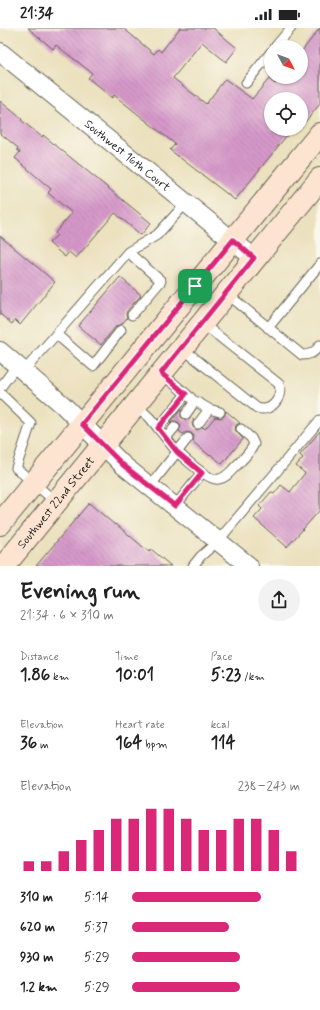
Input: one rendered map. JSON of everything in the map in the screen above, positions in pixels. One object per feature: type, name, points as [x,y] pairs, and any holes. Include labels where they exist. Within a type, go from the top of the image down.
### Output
[{"type":"main road","points":[[0,524],[320,134]]},
{"type":"main road","name":"Southwest 22nd Street","points":[[4,566],[103,446],[254,258],[314,190]]},
{"type":"street","name":"Southwest 16th Court","points":[[0,52],[254,258]]},
{"type":"street","points":[[0,351],[63,405],[123,465],[249,566]]},
{"type":"lane","points":[[282,40],[291,28]]},
{"type":"lane","points":[[246,83],[264,61]]},
{"type":"lane","points":[[0,388],[56,334],[128,252],[157,235],[186,202]]},
{"type":"lane","points":[[128,252],[161,280],[132,316]]},
{"type":"lane","points":[[268,328],[320,264]]},
{"type":"lane","points":[[226,293],[302,355],[309,355],[320,345]]},
{"type":"lane","points":[[182,348],[257,408],[262,410],[268,409],[273,405],[279,397],[279,384],[202,323]]},
{"type":"lane","points":[[56,334],[93,366],[121,330]]},
{"type":"lane","points":[[161,373],[195,401],[209,409],[220,412]]},
{"type":"lane","points":[[0,393],[31,423],[16,468],[57,502]]},
{"type":"lane","points":[[158,428],[186,394]]},
{"type":"lane","points":[[186,414],[195,401]]},
{"type":"lane","points":[[136,405],[150,418],[177,452],[202,473],[215,480],[228,474],[250,452],[254,444],[251,438],[241,429]]},
{"type":"lane","points":[[198,424],[209,409]]},
{"type":"lane","points":[[193,566],[201,556],[218,541],[320,420]]},
{"type":"lane","points":[[166,438],[175,427]]},
{"type":"lane","points":[[150,486],[188,438]]},
{"type":"lane","points":[[175,506],[202,473]]},
{"type":"building","points":[[28,28],[123,28],[154,54],[158,49],[161,52],[180,28],[213,28],[237,48],[226,62],[202,42],[173,78],[206,104],[225,79],[252,99],[265,84],[308,84],[308,43],[320,28],[320,104],[308,119],[308,92],[264,92],[264,136],[286,136],[235,200],[170,150],[175,144],[114,95],[112,98],[88,78],[92,73],[56,45],[53,49]]},
{"type":"building","points":[[0,101],[42,137],[43,135],[151,223],[141,235],[115,213],[76,258],[69,252],[65,257],[49,243],[57,235],[55,233],[72,213],[48,193],[51,189],[15,158],[20,152],[17,150],[18,148],[0,133]]},
{"type":"building","points":[[0,236],[55,282],[20,325],[15,320],[12,324],[0,314]]},
{"type":"building","points":[[120,277],[141,295],[127,311],[127,318],[122,324],[116,326],[101,345],[78,326]]},
{"type":"building","points":[[181,409],[181,417],[186,420],[191,418],[194,420],[192,423],[193,427],[197,430],[203,427],[205,429],[215,417],[221,418],[224,416],[226,411],[240,423],[236,425],[235,430],[243,439],[222,464],[193,442],[194,436],[191,433],[186,432],[183,434],[179,431],[181,425],[178,422],[173,421],[170,423]]},
{"type":"building","points":[[320,431],[320,510],[287,547],[254,518],[262,509],[259,506],[271,492],[274,494],[281,485],[290,492],[305,473],[296,466],[303,458],[300,455]]},
{"type":"building","points":[[89,503],[149,552],[151,549],[171,566],[36,566]]},
{"type":"route","points":[[233,240],[254,258],[161,373],[186,394],[158,428],[177,452],[202,473],[175,506],[123,465],[82,424],[195,286],[233,240]]}]
